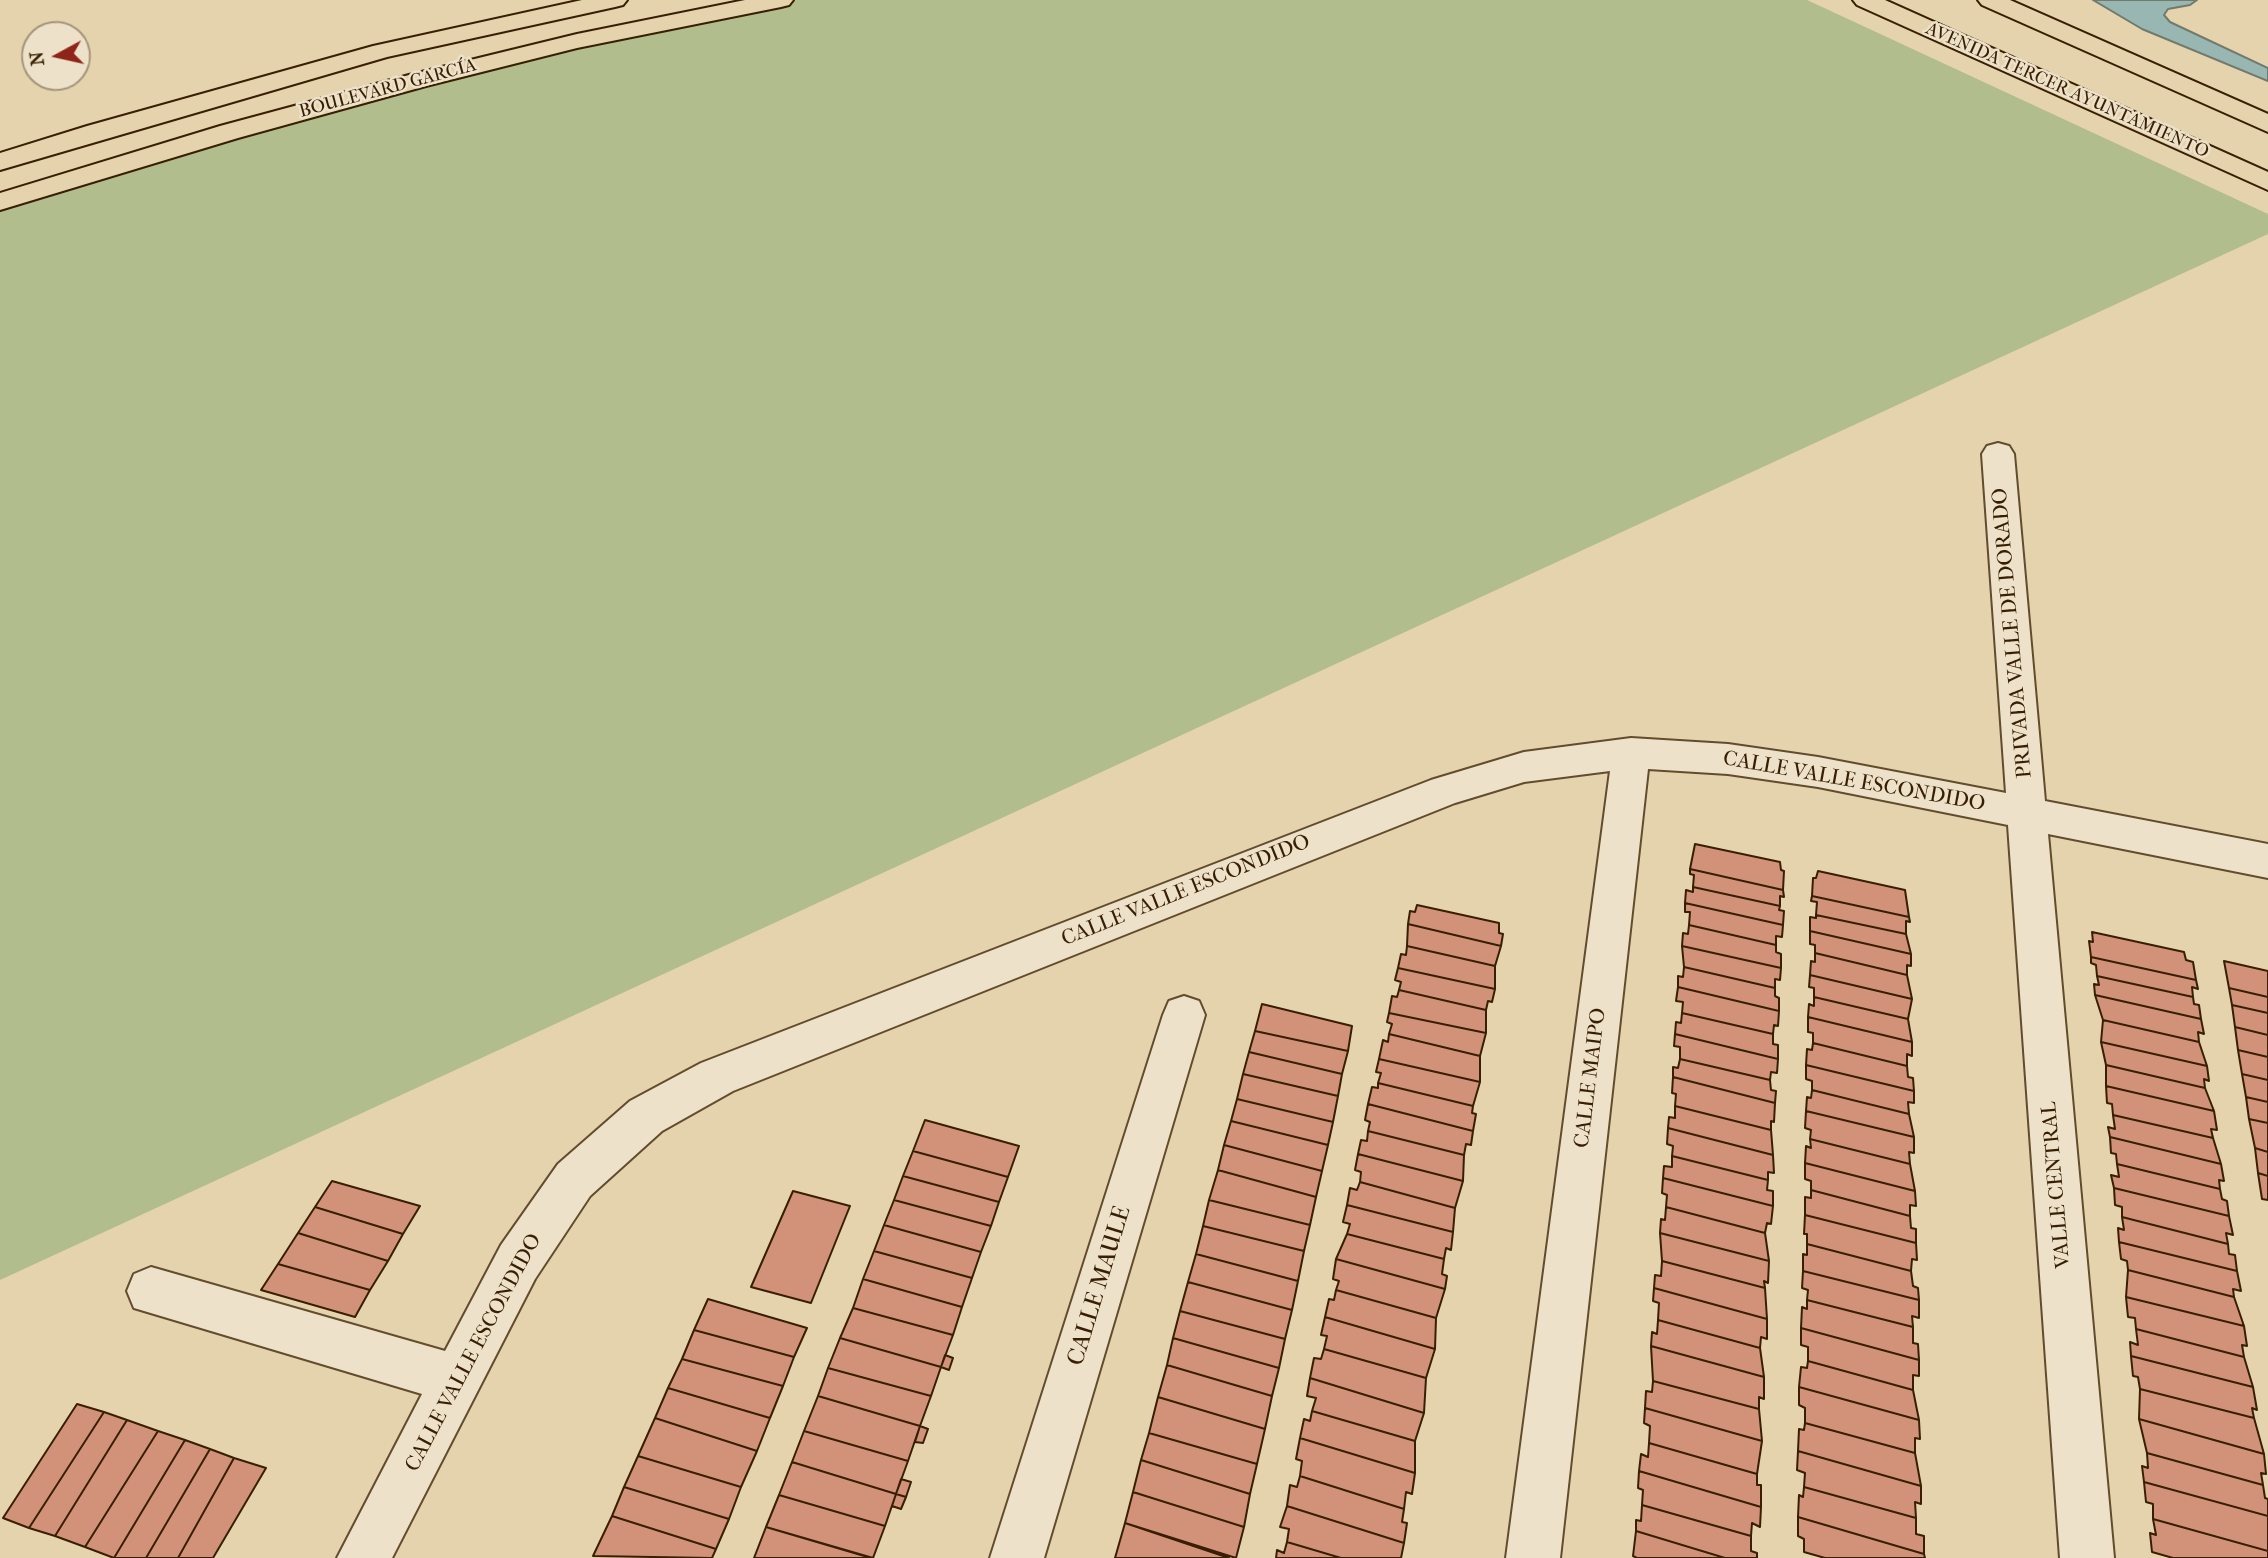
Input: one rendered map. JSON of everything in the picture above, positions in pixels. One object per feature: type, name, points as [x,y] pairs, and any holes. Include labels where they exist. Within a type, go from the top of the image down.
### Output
[{"type":"main road","name":"BOULEVARD GARCÍA","points":[[0,162],[382,51],[615,0]]},
{"type":"main road","name":"BOULEVARD GARCÍA","points":[[0,202],[229,132],[418,80],[577,41],[781,0]]},
{"type":"main road","name":"AVENIDA TERCER AYUNTAMIENTO","points":[[1865,0],[2268,183]]},
{"type":"main road","points":[[1990,0],[2268,124]]},
{"type":"street","name":"PRIVADA VALLE DE DORADO","points":[[1998,454],[2028,812]]},
{"type":"street","name":"CALLE VALLE ESCONDIDO","points":[[364,1558],[518,1262],[574,1180],[646,1116],[717,1077],[1445,791],[1524,767],[1631,753],[1728,759],[1818,772],[2268,861]]},
{"type":"street","name":"CALLE MAIPO","points":[[1533,1558],[1631,753]]},
{"type":"street","name":"VALLE CENTRAL","points":[[2028,812],[2087,1558]]},
{"type":"street","name":"CALLE MAULE","points":[[1017,1558],[1184,1015]]},
{"type":"street","points":[[150,1291],[457,1379]]},
{"type":"green space","points":[[797,0],[1807,0],[2268,214],[2268,234],[0,1280],[0,211],[230,141],[541,53],[723,12]]},
{"type":"water","points":[[2093,0],[2197,0],[2190,5],[2168,9],[2164,15],[2170,22],[2268,68],[2268,81],[2142,29]]},
{"type":"building","points":[[1695,844],[1780,862],[1781,870],[1784,871],[1783,890],[1690,869]]},
{"type":"building","points":[[1690,869],[1783,890],[1784,897],[1780,896],[1780,906],[1693,887],[1694,875],[1690,874]]},
{"type":"building","points":[[1818,871],[1905,890],[1909,917],[1812,896],[1813,878],[1816,878]]},
{"type":"building","points":[[1693,887],[1780,906],[1779,910],[1784,911],[1783,925],[1685,903],[1686,890],[1693,892]]},
{"type":"building","points":[[1812,896],[1909,917],[1910,922],[1906,921],[1906,934],[1816,915],[1817,902],[1811,901]]},
{"type":"building","points":[[1685,903],[1783,925],[1782,937],[1776,936],[1776,945],[1689,925],[1690,912],[1685,912]]},
{"type":"building","points":[[1417,905],[1499,923],[1499,933],[1503,934],[1501,946],[1408,924],[1410,911],[1415,912]]},
{"type":"building","points":[[1816,915],[1906,934],[1911,954],[1810,931],[1810,917],[1816,918]]},
{"type":"building","points":[[1408,924],[1501,946],[1495,966],[1407,946]]},
{"type":"building","points":[[1689,925],[1776,945],[1776,952],[1781,954],[1781,968],[1682,946],[1683,933],[1688,934]]},
{"type":"building","points":[[1810,931],[1911,954],[1911,966],[1907,965],[1907,975],[1815,953],[1815,945],[1810,944]]},
{"type":"building","points":[[2092,932],[2184,952],[2186,960],[2193,962],[2196,980],[2091,957],[2089,941],[2093,942]]},
{"type":"building","points":[[1407,946],[1495,966],[1495,989],[1398,968],[1401,954],[1406,955]]},
{"type":"building","points":[[1682,946],[1781,968],[1780,980],[1775,979],[1775,988],[1684,967]]},
{"type":"building","points":[[1815,953],[1907,975],[1912,999],[1810,975],[1811,961],[1815,962]]},
{"type":"building","points":[[2091,957],[2196,980],[2198,989],[2192,987],[2193,997],[2097,976],[2096,965],[2091,963]]},
{"type":"building","points":[[2224,961],[2268,971],[2268,997],[2229,988]]},
{"type":"building","points":[[1684,967],[1775,988],[1775,996],[1779,998],[1779,1011],[1678,987],[1678,976],[1683,977]]},
{"type":"building","points":[[1398,968],[1495,989],[1492,1002],[1488,1001],[1486,1010],[1399,990],[1401,982],[1395,980]]},
{"type":"building","points":[[1810,975],[1912,999],[1908,1019],[1814,997],[1814,988],[1809,987]]},
{"type":"building","points":[[2097,976],[2193,997],[2194,1004],[2199,1005],[2201,1019],[2095,995],[2094,984],[2099,985]]},
{"type":"building","points":[[1678,987],[1779,1011],[1778,1026],[1774,1025],[1773,1034],[1682,1013],[1683,1002],[1676,1001]]},
{"type":"building","points":[[2229,988],[2268,997],[2268,1013],[2232,1005]]},
{"type":"building","points":[[1399,990],[1486,1010],[1486,1033],[1389,1013],[1392,996],[1397,997]]},
{"type":"building","points":[[2095,995],[2201,1019],[2204,1034],[2198,1032],[2199,1042],[2103,1020]]},
{"type":"building","points":[[1814,997],[1908,1019],[1912,1042],[1808,1017],[1809,1004],[1814,1006]]},
{"type":"building","points":[[1262,1004],[1352,1026],[1348,1051],[1255,1031]]},
{"type":"building","points":[[2232,1005],[2268,1013],[2268,1035],[2235,1027]]},
{"type":"building","points":[[1389,1013],[1486,1033],[1480,1056],[1389,1034],[1392,1024],[1387,1022]]},
{"type":"building","points":[[1682,1013],[1773,1034],[1773,1044],[1778,1045],[1778,1059],[1675,1034],[1676,1022],[1681,1023]]},
{"type":"building","points":[[1808,1017],[1912,1042],[1912,1056],[1907,1054],[1907,1066],[1813,1043],[1813,1033],[1808,1032]]},
{"type":"building","points":[[2103,1020],[2199,1042],[2207,1066],[2101,1042]]},
{"type":"building","points":[[2235,1027],[2268,1035],[2268,1057],[2238,1050]]},
{"type":"building","points":[[1255,1031],[1348,1051],[1342,1074],[1249,1052]]},
{"type":"building","points":[[1389,1034],[1480,1056],[1480,1082],[1379,1059],[1383,1040],[1388,1042]]},
{"type":"building","points":[[1675,1034],[1778,1059],[1777,1073],[1771,1072],[1770,1080],[1680,1059],[1680,1047],[1674,1046]]},
{"type":"building","points":[[2101,1042],[2207,1066],[2209,1081],[2204,1079],[2205,1088],[2106,1065]]},
{"type":"building","points":[[1813,1043],[1907,1066],[1908,1077],[1913,1078],[1914,1091],[1806,1065],[1807,1049],[1812,1050]]},
{"type":"building","points":[[2238,1050],[2268,1057],[2268,1080],[2242,1074]]},
{"type":"building","points":[[1249,1052],[1342,1074],[1338,1096],[1243,1074]]},
{"type":"building","points":[[1379,1059],[1480,1082],[1473,1106],[1378,1083],[1381,1073],[1376,1072]]},
{"type":"building","points":[[1680,1059],[1770,1080],[1771,1090],[1776,1091],[1775,1103],[1673,1077],[1673,1067],[1678,1068]]},
{"type":"building","points":[[1806,1065],[1914,1091],[1914,1103],[1908,1102],[1909,1114],[1812,1090],[1812,1081],[1806,1079]]},
{"type":"building","points":[[2106,1065],[2205,1088],[2214,1111],[2106,1086]]},
{"type":"building","points":[[1243,1074],[1338,1096],[1333,1122],[1237,1099]]},
{"type":"building","points":[[2242,1074],[2268,1080],[2268,1102],[2246,1097]]},
{"type":"building","points":[[1673,1077],[1775,1103],[1771,1130],[1675,1106]]},
{"type":"building","points":[[1378,1083],[1473,1106],[1472,1113],[1476,1114],[1473,1131],[1368,1104],[1372,1087],[1378,1088]]},
{"type":"building","points":[[2106,1086],[2214,1111],[2217,1130],[2211,1129],[2213,1138],[2113,1115],[2112,1104],[2107,1103]]},
{"type":"building","points":[[1812,1090],[1909,1114],[1914,1137],[1806,1111],[1807,1097],[1811,1098]]},
{"type":"building","points":[[2246,1097],[2268,1102],[2268,1123],[2249,1119]]},
{"type":"building","points":[[1237,1099],[1333,1122],[1328,1145],[1231,1121]]},
{"type":"building","points":[[1368,1104],[1473,1131],[1471,1145],[1466,1144],[1464,1155],[1368,1131],[1370,1122],[1365,1120]]},
{"type":"building","points":[[1675,1106],[1771,1130],[1773,1155],[1668,1128],[1669,1117],[1675,1118]]},
{"type":"building","points":[[1806,1111],[1914,1137],[1914,1153],[1909,1152],[1910,1164],[1810,1139],[1811,1130],[1805,1128]]},
{"type":"building","points":[[2113,1115],[2213,1138],[2221,1164],[2110,1137],[2108,1127],[2115,1129]]},
{"type":"building","points":[[2249,1119],[2268,1123],[2268,1152],[2255,1148]]},
{"type":"building","points":[[925,1120],[1019,1146],[1008,1177],[913,1151]]},
{"type":"building","points":[[1231,1121],[1328,1145],[1322,1171],[1224,1145]]},
{"type":"building","points":[[1668,1128],[1773,1155],[1774,1173],[1768,1172],[1768,1180],[1672,1156],[1673,1146],[1667,1144]]},
{"type":"building","points":[[1368,1131],[1464,1155],[1463,1181],[1358,1154],[1361,1140],[1367,1141]]},
{"type":"building","points":[[2110,1137],[2221,1164],[2224,1181],[2219,1180],[2220,1189],[2117,1164],[2116,1154],[2111,1153]]},
{"type":"building","points":[[1810,1139],[1910,1164],[1915,1191],[1805,1163],[1806,1146],[1811,1148]]},
{"type":"building","points":[[1224,1145],[1322,1171],[1316,1197],[1218,1170]]},
{"type":"building","points":[[2255,1148],[2268,1152],[2268,1176],[2258,1173]]},
{"type":"building","points":[[913,1151],[1008,1177],[999,1202],[903,1176]]},
{"type":"building","points":[[1358,1154],[1463,1181],[1455,1208],[1360,1182],[1361,1172],[1355,1170]]},
{"type":"building","points":[[1672,1156],[1768,1180],[1767,1190],[1773,1191],[1773,1206],[1663,1178],[1664,1166],[1672,1167]]},
{"type":"building","points":[[1805,1163],[1915,1191],[1916,1206],[1910,1205],[1910,1216],[1811,1190],[1811,1181],[1805,1179]]},
{"type":"building","points":[[2117,1164],[2220,1189],[2222,1199],[2227,1201],[2229,1216],[2114,1188],[2111,1175],[2119,1177]]},
{"type":"building","points":[[1218,1170],[1316,1197],[1310,1225],[1209,1200]]},
{"type":"building","points":[[2258,1173],[2268,1176],[2268,1200],[2262,1199]]},
{"type":"building","points":[[903,1176],[999,1202],[991,1226],[894,1200]]},
{"type":"building","points":[[1663,1178],[1773,1206],[1771,1224],[1767,1223],[1765,1233],[1666,1207],[1667,1195],[1662,1193]]},
{"type":"building","points":[[332,1181],[420,1206],[403,1234],[315,1207]]},
{"type":"building","points":[[1360,1182],[1455,1208],[1453,1232],[1347,1205],[1350,1188],[1357,1190]]},
{"type":"building","points":[[2114,1188],[2229,1216],[2233,1235],[2226,1233],[2228,1244],[2122,1217],[2122,1207],[2115,1205]]},
{"type":"building","points":[[1811,1190],[1910,1216],[1911,1228],[1916,1229],[1916,1243],[1805,1215],[1805,1197],[1811,1198]]},
{"type":"building","points":[[793,1191],[850,1206],[811,1303],[751,1287]]},
{"type":"building","points":[[894,1200],[991,1226],[981,1252],[884,1225]]},
{"type":"building","points":[[1209,1200],[1310,1225],[1304,1251],[1203,1226]]},
{"type":"building","points":[[1347,1205],[1453,1232],[1451,1250],[1446,1248],[1444,1259],[1347,1234],[1350,1224],[1343,1222]]},
{"type":"building","points":[[315,1207],[403,1234],[388,1261],[298,1233]]},
{"type":"building","points":[[1666,1207],[1765,1233],[1769,1261],[1660,1233],[1661,1219],[1665,1220]]},
{"type":"building","points":[[1805,1215],[1916,1243],[1917,1260],[1912,1259],[1911,1271],[1807,1244],[1807,1234],[1804,1234]]},
{"type":"building","points":[[2122,1217],[2228,1244],[2229,1254],[2235,1255],[2237,1271],[2119,1242],[2118,1228],[2124,1230]]},
{"type":"building","points":[[884,1225],[981,1252],[972,1278],[874,1251]]},
{"type":"building","points":[[1203,1226],[1304,1251],[1298,1281],[1196,1254]]},
{"type":"building","points":[[298,1233],[388,1261],[370,1290],[278,1264]]},
{"type":"building","points":[[1660,1233],[1769,1261],[1768,1283],[1764,1281],[1765,1288],[1662,1261]]},
{"type":"building","points":[[1347,1234],[1444,1259],[1442,1274],[1447,1276],[1445,1289],[1336,1259]]},
{"type":"building","points":[[2119,1242],[2237,1271],[2241,1291],[2233,1289],[2234,1297],[2128,1270],[2127,1261],[2121,1259]]},
{"type":"building","points":[[1807,1244],[1911,1271],[1913,1286],[1918,1288],[1919,1300],[1803,1271],[1803,1254],[1807,1255]]},
{"type":"building","points":[[874,1251],[972,1278],[962,1307],[863,1279]]},
{"type":"building","points":[[1196,1254],[1298,1281],[1292,1310],[1188,1282]]},
{"type":"building","points":[[1336,1259],[1445,1289],[1436,1318],[1336,1290],[1339,1281],[1333,1279]]},
{"type":"building","points":[[1662,1261],[1765,1288],[1767,1319],[1654,1288],[1655,1275],[1661,1276]]},
{"type":"building","points":[[278,1264],[370,1290],[355,1317],[261,1290]]},
{"type":"building","points":[[2128,1270],[2234,1297],[2244,1326],[2126,1297]]},
{"type":"building","points":[[1803,1271],[1919,1300],[1919,1318],[1912,1316],[1913,1327],[1807,1300],[1808,1290],[1802,1288]]},
{"type":"building","points":[[863,1279],[962,1307],[953,1335],[853,1308]]},
{"type":"building","points":[[1188,1282],[1292,1310],[1285,1339],[1180,1311]]},
{"type":"building","points":[[1654,1288],[1767,1319],[1767,1339],[1761,1337],[1760,1348],[1658,1320],[1659,1303],[1653,1301]]},
{"type":"building","points":[[1336,1290],[1436,1318],[1435,1349],[1325,1317],[1329,1299],[1334,1300]]},
{"type":"building","points":[[2126,1297],[2244,1326],[2247,1346],[2242,1345],[2244,1357],[2136,1329],[2135,1318],[2128,1317]]},
{"type":"building","points":[[708,1299],[807,1328],[794,1357],[694,1330]]},
{"type":"building","points":[[1807,1300],[1913,1327],[1913,1343],[1918,1344],[1919,1360],[1801,1328],[1802,1307],[1807,1309]]},
{"type":"building","points":[[853,1308],[953,1335],[941,1367],[840,1338]]},
{"type":"building","points":[[1180,1311],[1285,1339],[1279,1368],[1173,1338]]},
{"type":"building","points":[[1325,1317],[1435,1349],[1426,1378],[1324,1349],[1327,1336],[1321,1335]]},
{"type":"building","points":[[1658,1320],[1760,1348],[1764,1377],[1651,1346],[1652,1332],[1657,1334]]},
{"type":"building","points":[[1801,1328],[1919,1360],[1919,1376],[1913,1375],[1913,1390],[1808,1361],[1808,1347],[1801,1345]]},
{"type":"building","points":[[2136,1329],[2244,1357],[2253,1387],[2131,1356],[2130,1342],[2138,1345]]},
{"type":"building","points":[[694,1330],[794,1357],[783,1386],[682,1359]]},
{"type":"building","points":[[840,1338],[941,1367],[931,1396],[828,1368]]},
{"type":"building","points":[[1173,1338],[1279,1368],[1272,1396],[1167,1365]]},
{"type":"building","points":[[1651,1346],[1764,1377],[1764,1399],[1759,1397],[1759,1409],[1653,1381]]},
{"type":"building","points":[[1324,1349],[1426,1378],[1424,1413],[1310,1378],[1314,1358],[1321,1359]]},
{"type":"building","points":[[945,1355],[953,1358],[949,1370],[941,1367]]},
{"type":"building","points":[[2131,1356],[2253,1387],[2257,1410],[2252,1408],[2254,1418],[2140,1389],[2138,1377],[2133,1376]]},
{"type":"building","points":[[682,1359],[783,1386],[770,1418],[668,1388]]},
{"type":"building","points":[[1808,1361],[1913,1390],[1919,1420],[1799,1387],[1801,1367],[1807,1368]]},
{"type":"building","points":[[1167,1365],[1272,1396],[1265,1429],[1158,1397]]},
{"type":"building","points":[[828,1368],[931,1396],[920,1426],[818,1396]]},
{"type":"building","points":[[1310,1378],[1424,1413],[1415,1441],[1312,1411],[1316,1398],[1307,1396]]},
{"type":"building","points":[[1653,1381],[1759,1409],[1762,1441],[1645,1408],[1646,1391],[1652,1392]]},
{"type":"building","points":[[1799,1387],[1919,1420],[1920,1439],[1915,1438],[1915,1453],[1805,1423],[1805,1408],[1799,1405]]},
{"type":"building","points":[[668,1388],[770,1418],[757,1451],[655,1418]]},
{"type":"building","points":[[2140,1389],[2254,1418],[2264,1454],[2139,1419]]},
{"type":"building","points":[[818,1396],[920,1426],[908,1461],[804,1431]]},
{"type":"building","points":[[1158,1397],[1265,1429],[1257,1464],[1149,1433]]},
{"type":"building","points":[[77,1404],[104,1412],[29,1528],[3,1518]]},
{"type":"building","points":[[1645,1408],[1762,1441],[1757,1474],[1649,1443],[1650,1426],[1644,1423]]},
{"type":"building","points":[[1312,1411],[1415,1441],[1415,1473],[1300,1438],[1304,1419],[1310,1421]]},
{"type":"building","points":[[104,1412],[127,1420],[55,1536],[29,1528]]},
{"type":"building","points":[[655,1418],[757,1451],[741,1487],[638,1456]]},
{"type":"building","points":[[2139,1419],[2264,1454],[2266,1474],[2261,1473],[2263,1485],[2147,1453]]},
{"type":"building","points":[[127,1420],[158,1431],[85,1547],[55,1536]]},
{"type":"building","points":[[1805,1423],[1915,1453],[1921,1486],[1798,1451],[1799,1429],[1804,1430]]},
{"type":"building","points":[[920,1426],[928,1429],[923,1443],[915,1442]]},
{"type":"building","points":[[158,1431],[185,1440],[114,1558],[85,1547]]},
{"type":"building","points":[[804,1431],[908,1461],[896,1494],[792,1462]]},
{"type":"building","points":[[1149,1433],[1257,1464],[1250,1494],[1141,1460]]},
{"type":"building","points":[[1300,1438],[1415,1473],[1412,1494],[1406,1492],[1404,1509],[1300,1476],[1302,1461],[1296,1459]]},
{"type":"building","points":[[185,1440],[210,1449],[146,1558],[114,1558]]},
{"type":"building","points":[[1649,1443],[1757,1474],[1757,1485],[1761,1485],[1761,1507],[1639,1471],[1641,1454],[1648,1457]]},
{"type":"building","points":[[210,1449],[234,1458],[178,1558],[146,1558]]},
{"type":"building","points":[[1798,1451],[1921,1486],[1921,1504],[1915,1502],[1916,1518],[1804,1487],[1805,1473],[1797,1470]]},
{"type":"building","points":[[2147,1453],[2263,1485],[2265,1498],[2268,1499],[2268,1516],[2144,1482],[2142,1466],[2148,1468]]},
{"type":"building","points":[[638,1456],[741,1487],[729,1519],[624,1487]]},
{"type":"building","points":[[234,1458],[266,1468],[213,1558],[178,1558]]},
{"type":"building","points":[[1141,1460],[1250,1494],[1244,1527],[1133,1492]]},
{"type":"building","points":[[792,1462],[896,1494],[885,1526],[779,1495]]},
{"type":"building","points":[[1639,1471],[1761,1507],[1760,1527],[1752,1523],[1751,1536],[1642,1505],[1643,1490],[1638,1488]]},
{"type":"building","points":[[1300,1476],[1404,1509],[1402,1522],[1407,1523],[1404,1543],[1287,1506],[1290,1485],[1297,1487]]},
{"type":"building","points":[[901,1479],[911,1482],[906,1497],[896,1494]]},
{"type":"building","points":[[2144,1482],[2268,1516],[2268,1551],[2153,1519],[2153,1504],[2146,1502]]},
{"type":"building","points":[[624,1487],[729,1519],[716,1549],[612,1516]]},
{"type":"building","points":[[1804,1487],[1916,1518],[1916,1534],[1924,1536],[1924,1554],[1798,1517],[1799,1495],[1803,1497]]},
{"type":"building","points":[[1133,1492],[1244,1527],[1236,1558],[1125,1523]]},
{"type":"building","points":[[896,1494],[906,1497],[901,1509],[892,1506]]},
{"type":"building","points":[[779,1495],[885,1526],[873,1558],[766,1527]]},
{"type":"building","points":[[1642,1505],[1751,1536],[1751,1551],[1757,1553],[1757,1558],[1725,1558],[1636,1531],[1636,1520],[1641,1521]]},
{"type":"building","points":[[1287,1506],[1404,1543],[1401,1558],[1341,1558],[1287,1542],[1289,1529],[1280,1527]]},
{"type":"building","points":[[612,1516],[716,1549],[712,1558],[593,1556]]},
{"type":"building","points":[[1798,1517],[1924,1554],[1925,1558],[1825,1558],[1804,1552],[1804,1539],[1798,1536]]},
{"type":"building","points":[[2153,1519],[2268,1551],[2268,1558],[2173,1558],[2152,1552],[2150,1533],[2156,1535]]},
{"type":"building","points":[[1125,1523],[1229,1558],[1115,1558]]},
{"type":"building","points":[[766,1527],[871,1558],[754,1558]]},
{"type":"building","points":[[1636,1531],[1725,1558],[1637,1558],[1633,1556]]},
{"type":"building","points":[[1287,1542],[1341,1558],[1276,1558],[1277,1550],[1284,1553]]}]
